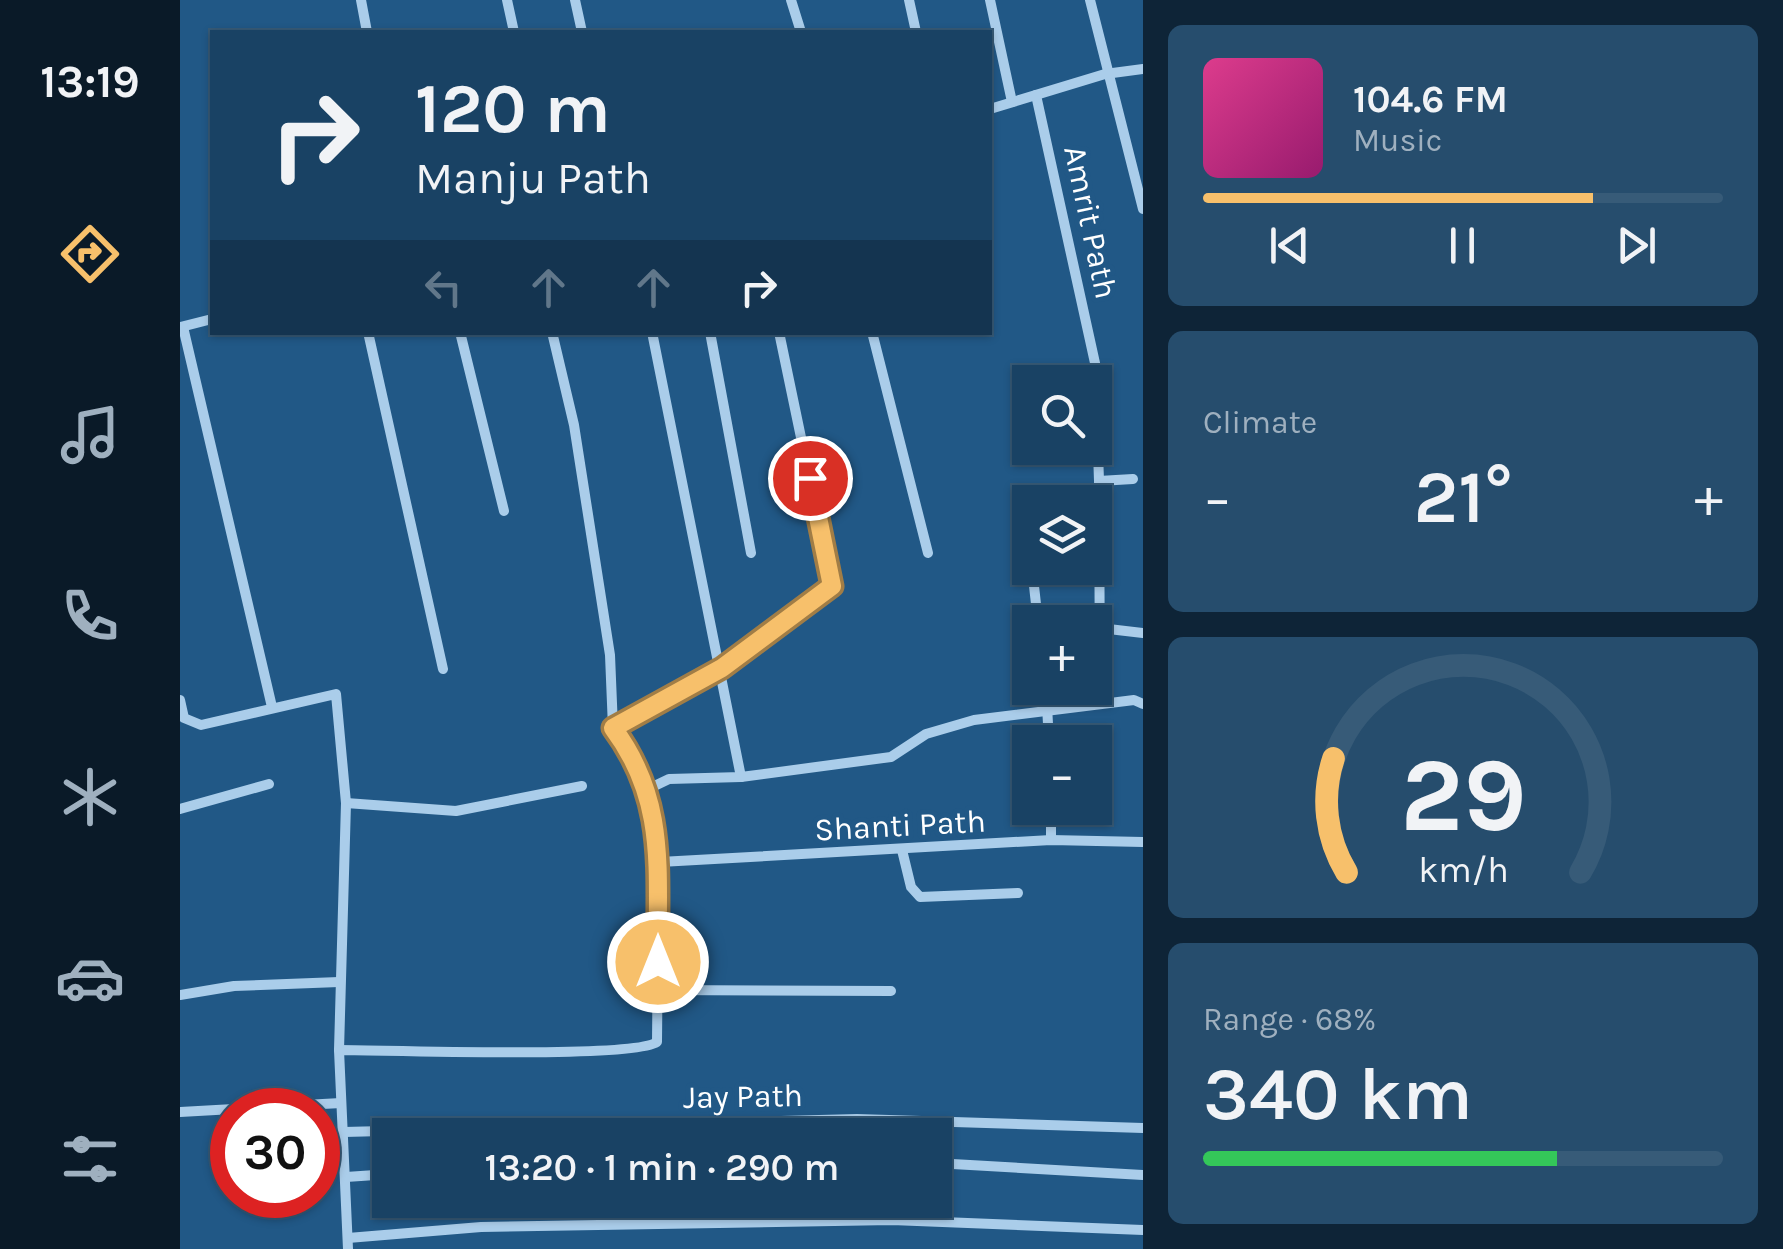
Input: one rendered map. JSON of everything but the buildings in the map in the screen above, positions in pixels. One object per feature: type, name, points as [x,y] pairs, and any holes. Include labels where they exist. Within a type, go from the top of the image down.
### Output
[{"type":"street","points":[[361,0],[367,30]]},
{"type":"street","points":[[507,0],[514,30]]},
{"type":"street","points":[[575,0],[582,30]]},
{"type":"street","points":[[792,0],[800,30]]},
{"type":"street","points":[[910,0],[916,30]]},
{"type":"street","points":[[990,0],[1012,102]]},
{"type":"street","points":[[1090,0],[1105,74],[1143,210]]},
{"type":"street","points":[[992,108],[1105,74],[1143,69]]},
{"type":"street","name":"Amrit Path","points":[[1036,95],[1095,363],[1100,605]]},
{"type":"street","points":[[210,320],[182,327],[272,706]]},
{"type":"street","points":[[369,335],[443,670]]},
{"type":"street","points":[[461,335],[504,511]]},
{"type":"street","points":[[339,1050],[644,1048],[657,1042],[659,837],[630,750],[613,728],[610,655],[574,424],[553,335]]},
{"type":"street","points":[[653,335],[741,777]]},
{"type":"street","points":[[711,335],[751,553]]},
{"type":"street","points":[[613,728],[722,668],[832,586],[780,335]]},
{"type":"street","points":[[873,335],[928,553]]},
{"type":"street","points":[[1099,481],[1132,478]]},
{"type":"street","points":[[1112,629],[1143,633]]},
{"type":"street","points":[[180,700],[184,718],[192,724],[336,694],[346,803],[339,1050],[348,1244],[481,1227],[892,1220],[1049,1223],[1143,1230]]},
{"type":"street","points":[[646,790],[669,779],[741,777],[891,756],[926,734],[1048,708],[1134,700],[1143,704]]},
{"type":"street","points":[[1048,705],[1048,725]]},
{"type":"street","points":[[180,809],[269,784]]},
{"type":"street","points":[[346,803],[456,812],[582,786]]},
{"type":"street","points":[[1051,825],[1051,840]]},
{"type":"street","name":"Shanti Path","points":[[660,862],[1051,840],[1143,842]]},
{"type":"street","points":[[902,850],[911,887],[920,897],[1018,893]]},
{"type":"street","points":[[180,995],[234,986],[339,982]]},
{"type":"street","points":[[659,990],[891,992]]},
{"type":"street","points":[[180,1112],[341,1103]]},
{"type":"street","name":"Jay Path","points":[[344,1132],[857,1119],[1143,1128]]},
{"type":"street","points":[[952,1164],[1143,1175]]},
{"type":"street","points":[[346,1177],[372,1175]]},
{"type":"route","points":[[658,962],[659,837],[630,750],[613,728],[722,668],[832,586],[810,478]]}]
